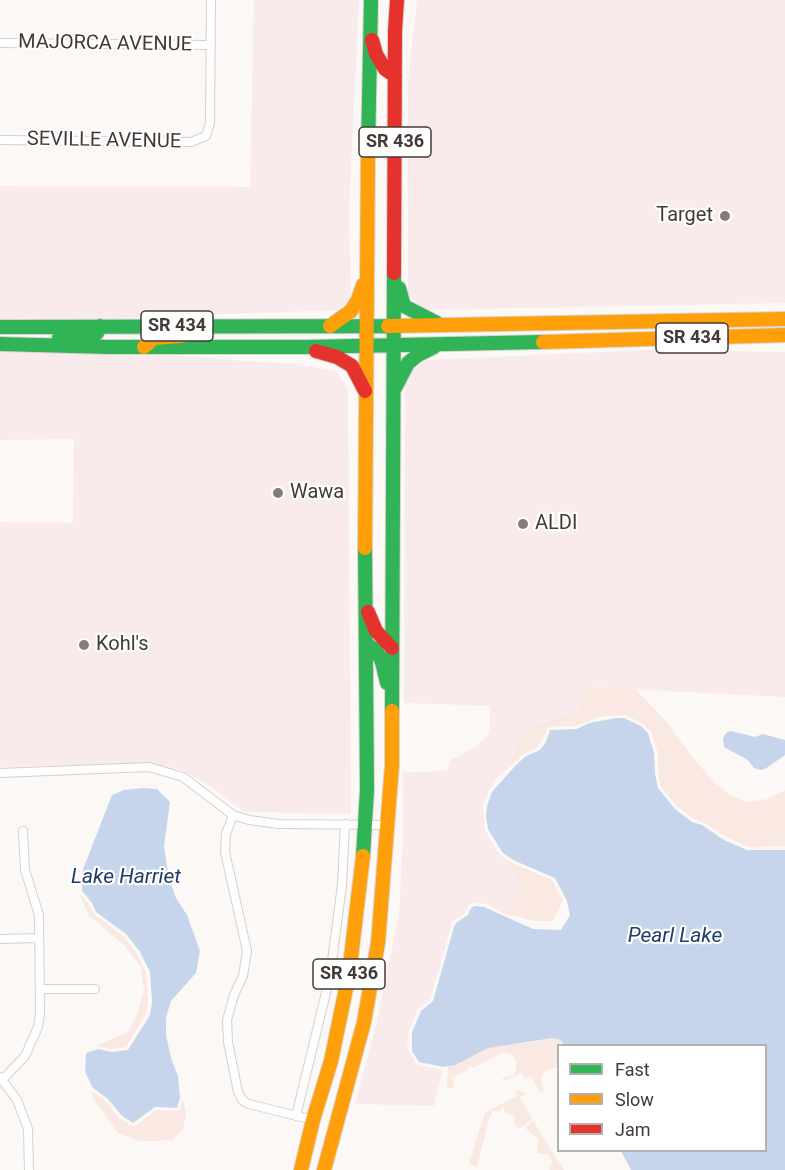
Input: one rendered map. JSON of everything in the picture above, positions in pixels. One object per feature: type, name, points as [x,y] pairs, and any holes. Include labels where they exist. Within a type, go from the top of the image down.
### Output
[{"type":"main road","name":"SR 436","points":[[301,1170],[313,1120],[331,1062],[349,974],[363,878],[366,824],[366,396],[371,0]]},
{"type":"main road","name":"SR 436","points":[[324,1170],[366,1011],[378,943],[392,765],[393,326],[397,0]]},
{"type":"main road","points":[[369,30],[376,54],[385,69],[395,76]]},
{"type":"main road","points":[[395,253],[404,306],[440,325]]},
{"type":"main road","points":[[330,326],[342,319],[354,306],[367,271]]},
{"type":"main road","name":"SR 434","points":[[2,329],[100,326],[643,323],[785,319]]},
{"type":"main road","points":[[600,341],[613,332],[643,323]]},
{"type":"main road","points":[[23,345],[36,337],[90,336],[97,333],[100,326]]},
{"type":"main road","points":[[144,347],[154,338],[181,336],[214,326]]},
{"type":"main road","name":"SR 434","points":[[0,344],[305,347],[785,335]]},
{"type":"main road","points":[[393,393],[408,363],[438,345]]},
{"type":"main road","points":[[305,347],[337,357],[352,366],[366,396]]},
{"type":"main road","points":[[365,604],[376,631],[392,648]]},
{"type":"main road","points":[[366,644],[376,650],[382,662],[392,699]]},
{"type":"street","points":[[210,45],[211,0]]},
{"type":"street","name":"MAJORCA AVENUE","points":[[0,43],[210,45]]},
{"type":"street","name":"SEVILLE AVENUE","points":[[0,140],[191,142],[206,136],[210,123],[210,45]]},
{"type":"street","points":[[0,773],[149,767],[183,777],[233,814],[266,823],[388,825]]},
{"type":"street","points":[[233,814],[226,834],[225,852],[247,951],[243,976],[234,995],[227,1020],[228,1042],[238,1092],[243,1101],[249,1104],[313,1120]]},
{"type":"street","points":[[296,1116],[330,976],[342,885],[345,824]]},
{"type":"street","points":[[22,831],[25,870],[39,915],[40,1012],[38,1027],[25,1056],[2,1078],[17,1100],[28,1129],[29,1170]]},
{"type":"street","points":[[0,939],[39,938]]},
{"type":"street","points":[[40,989],[95,989]]},
{"type":"shaded area","points":[[254,0],[359,0],[349,209],[351,301],[342,310],[93,319],[0,319],[0,186],[250,187]]},
{"type":"shaded area","points":[[417,0],[785,0],[785,303],[425,310],[408,295],[408,82]]},
{"type":"shaded area","points":[[0,348],[116,351],[299,365],[336,371],[348,390],[351,814],[244,812],[206,783],[177,768],[150,764],[0,767],[0,522],[73,523],[74,439],[0,440]]},
{"type":"shaded area","points":[[645,350],[785,352],[785,697],[589,687],[579,709],[562,717],[536,724],[528,731],[508,768],[489,790],[483,805],[485,830],[497,851],[512,868],[518,893],[504,914],[486,904],[474,902],[468,906],[465,913],[453,921],[430,1000],[418,1009],[409,1031],[407,1047],[416,1064],[443,1070],[434,1106],[355,1104],[376,1025],[399,914],[403,839],[403,772],[447,771],[449,761],[475,747],[487,736],[490,728],[490,706],[404,703],[405,376],[426,360]]},
{"type":"shaded area","points":[[588,687],[635,689],[664,719],[692,757],[716,784],[731,796],[747,802],[767,799],[785,790],[785,846],[749,847],[694,819],[678,807],[661,787],[658,753],[651,732],[642,723],[625,715],[599,717],[576,726],[548,727],[536,748],[524,754],[508,768],[514,752],[528,731],[536,724],[562,717],[579,709]]},
{"type":"shaded area","points":[[502,856],[512,863],[552,880],[563,900],[553,921],[536,921],[504,914],[518,893],[512,868]]},
{"type":"shaded area","points":[[79,893],[94,914],[123,936],[137,954],[146,972],[148,1002],[146,1014],[126,1047],[112,1049],[96,1046],[128,1032],[137,1014],[144,990],[141,967],[124,945],[89,916]]},
{"type":"shaded area","points":[[553,1038],[562,1040],[564,1044],[557,1044],[557,1068],[543,1073],[541,1077],[544,1091],[540,1093],[531,1076],[525,1079],[521,1073],[503,1081],[502,1079],[515,1074],[517,1063],[511,1054],[504,1052],[473,1068],[470,1066],[469,1069],[452,1078],[455,1087],[447,1089],[448,1066],[455,1065],[478,1051],[499,1045]]},
{"type":"shaded area","points":[[91,1090],[106,1101],[119,1118],[134,1127],[156,1110],[179,1111],[183,1100],[186,1112],[183,1129],[172,1140],[139,1141],[118,1133],[95,1102]]},
{"type":"shaded area","points":[[516,1090],[526,1094],[520,1097],[532,1119],[519,1129],[514,1124],[515,1117],[506,1113],[503,1107],[499,1111],[493,1111],[477,1167],[469,1164],[485,1112],[517,1096]]},
{"type":"shaded area","points":[[534,1120],[564,1170],[549,1170],[552,1161],[549,1155],[537,1153],[538,1138],[526,1129]]},
{"type":"water","name":"Pearl Lake","points":[[624,718],[641,726],[648,733],[654,753],[658,788],[675,809],[692,822],[702,825],[724,840],[747,850],[785,850],[785,1170],[631,1170],[622,1152],[767,1152],[767,1044],[564,1044],[561,1040],[553,1038],[488,1048],[455,1065],[443,1067],[419,1062],[412,1051],[412,1032],[421,1011],[433,1001],[454,927],[468,915],[471,908],[484,907],[533,929],[561,930],[570,915],[567,901],[555,878],[513,860],[502,852],[488,829],[487,806],[492,792],[526,756],[540,750],[550,730],[577,729],[589,723]]},
{"type":"water","points":[[727,732],[755,737],[763,734],[785,740],[785,755],[765,769],[754,768],[748,760],[724,747],[723,738]]},
{"type":"water","name":"Lake Harriet","points":[[157,789],[170,802],[164,846],[169,879],[176,898],[187,915],[200,951],[196,973],[171,1001],[166,1017],[166,1035],[178,1076],[180,1098],[177,1108],[155,1107],[133,1123],[122,1116],[108,1099],[93,1088],[85,1072],[86,1053],[98,1049],[112,1052],[128,1050],[150,1015],[152,1002],[150,972],[140,952],[126,934],[96,912],[82,891],[82,872],[112,795],[124,790]]},
{"type":"traffic: fast","points":[[368,151],[371,0]]},
{"type":"traffic: fast","points":[[392,711],[394,273]]},
{"type":"traffic: fast","points":[[399,288],[404,306],[437,323]]},
{"type":"traffic: fast","points":[[59,337],[90,336],[97,333],[100,326]]},
{"type":"traffic: fast","points":[[0,327],[388,326]]},
{"type":"traffic: fast","points":[[0,344],[109,347],[305,347],[543,342]]},
{"type":"traffic: fast","points":[[395,388],[408,363],[434,347]]},
{"type":"traffic: fast","points":[[363,856],[367,790],[365,548]]},
{"type":"traffic: fast","points":[[366,644],[376,650],[382,662],[387,683]]},
{"type":"traffic: slow","points":[[365,548],[368,151]]},
{"type":"traffic: slow","points":[[330,326],[351,311],[363,285]]},
{"type":"traffic: slow","points":[[388,326],[785,319]]},
{"type":"traffic: slow","points":[[144,347],[154,338],[181,336],[200,330]]},
{"type":"traffic: slow","points":[[543,342],[785,335]]},
{"type":"traffic: slow","points":[[324,1170],[364,1022],[378,943],[392,765],[392,711]]},
{"type":"traffic: slow","points":[[301,1170],[331,1061],[349,974],[363,856]]},
{"type":"traffic: jam","points":[[394,273],[397,0]]},
{"type":"traffic: jam","points":[[372,40],[376,54],[385,69],[395,76]]},
{"type":"traffic: jam","points":[[316,351],[337,357],[352,366],[365,391]]},
{"type":"traffic: jam","points":[[368,612],[376,631],[392,648]]},
{"type":"place","name":"Target","points":[[725,216]]},
{"type":"place","name":"Wawa","points":[[278,493]]},
{"type":"place","name":"ALDI","points":[[523,524]]},
{"type":"place","name":"Kohl's","points":[[84,645]]}]
